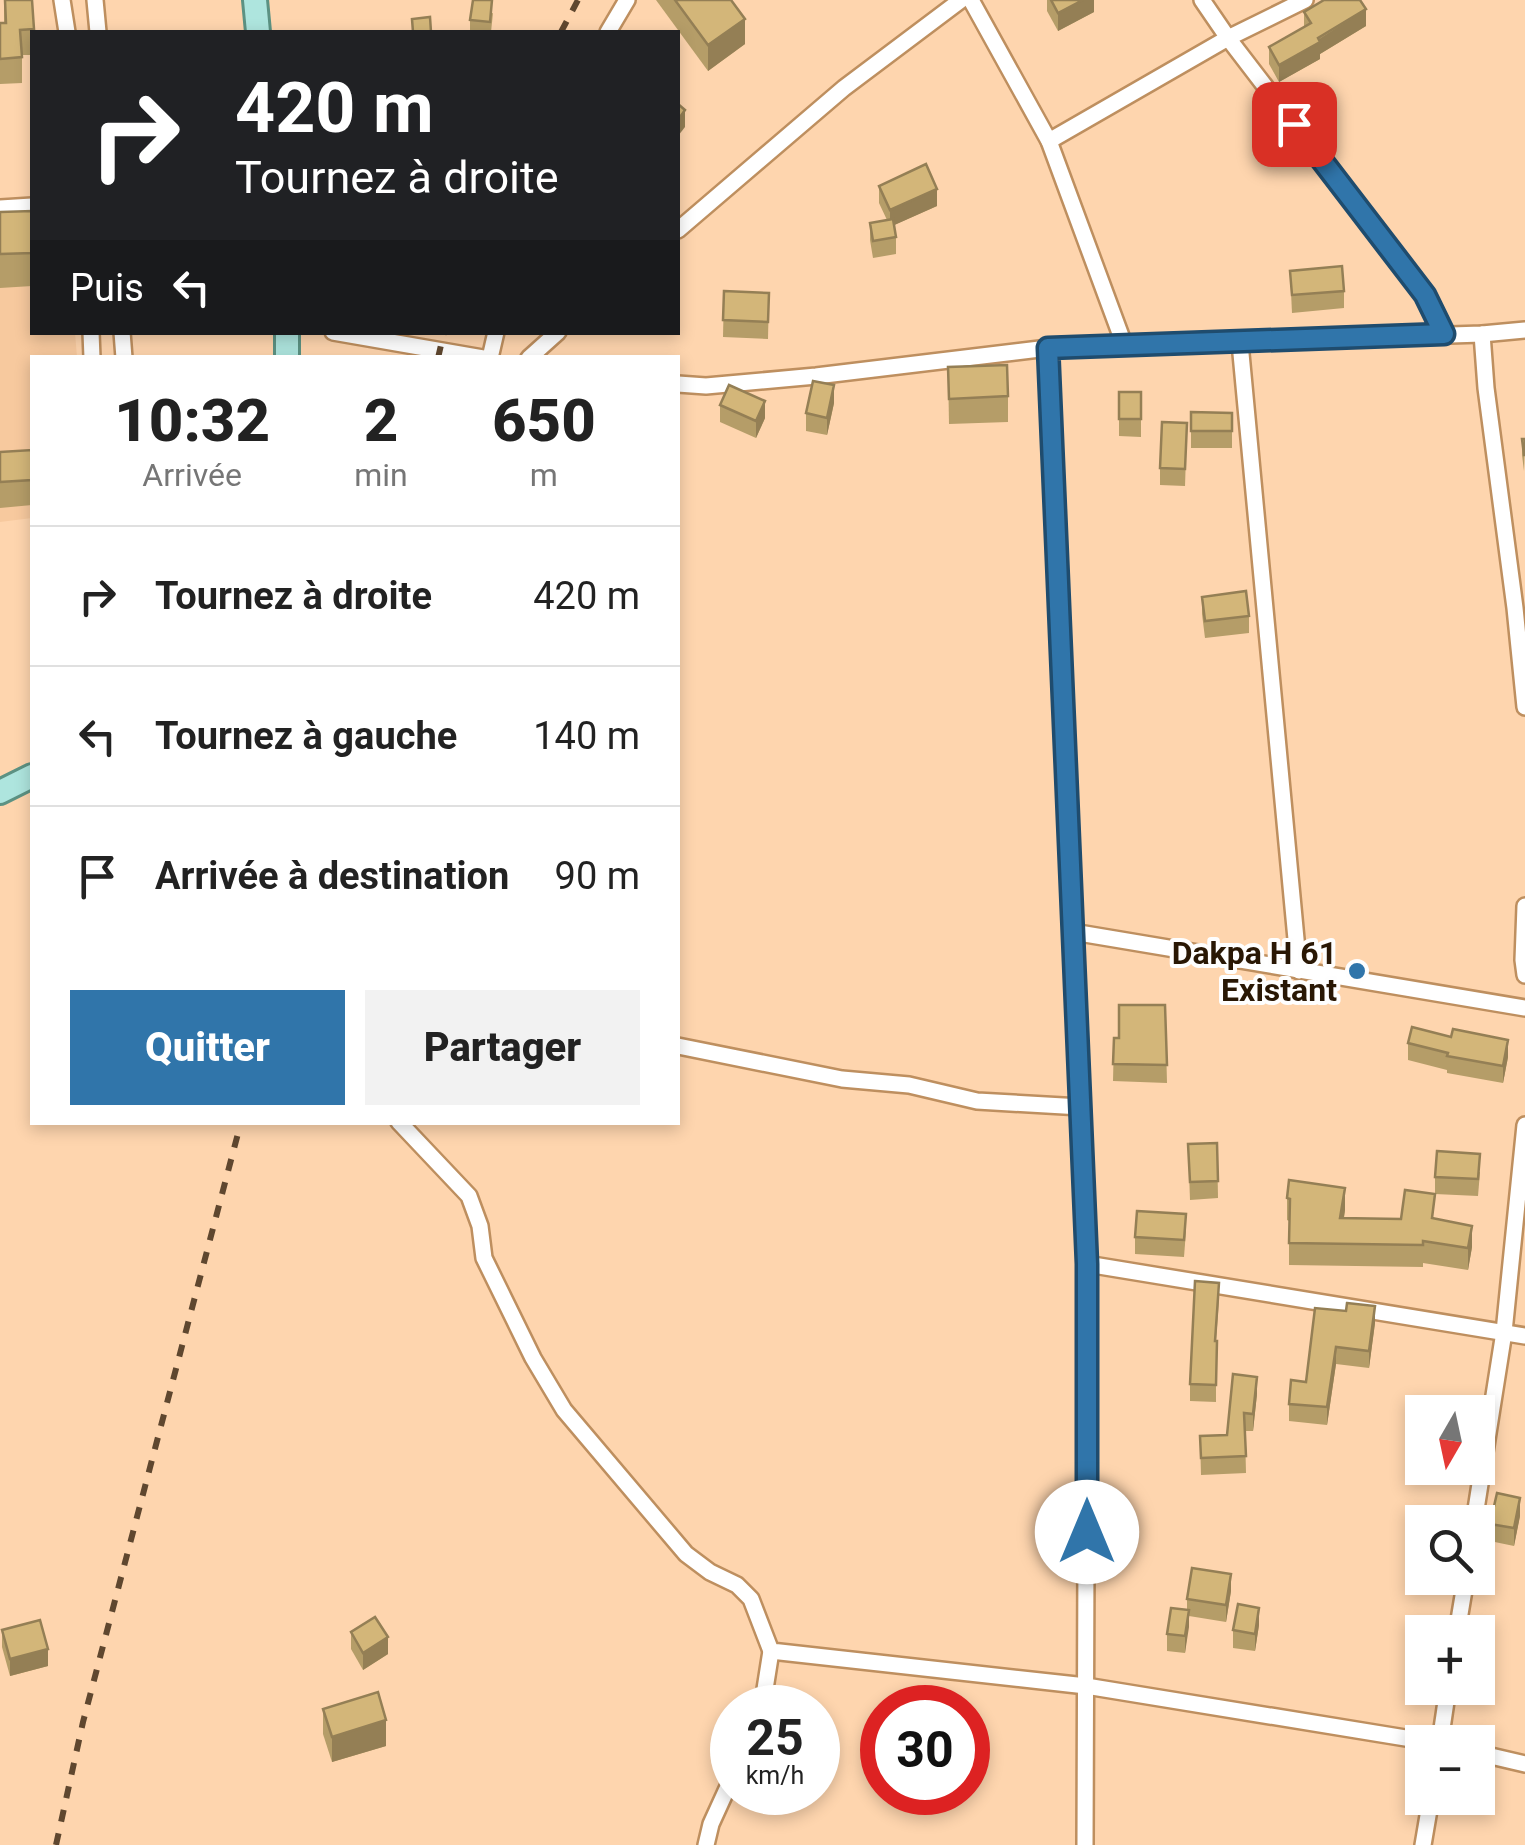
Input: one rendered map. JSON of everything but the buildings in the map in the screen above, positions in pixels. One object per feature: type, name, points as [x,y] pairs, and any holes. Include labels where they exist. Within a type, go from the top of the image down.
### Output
[{"type":"main road","points":[[254,0],[258,30]]},
{"type":"main road","points":[[0,792],[30,777]]},
{"type":"street","points":[[62,0],[67,30]]},
{"type":"street","points":[[95,0],[98,30]]},
{"type":"street","points":[[609,30],[627,0]]},
{"type":"street","points":[[680,228],[844,88],[961,0]]},
{"type":"street","points":[[971,0],[1049,141],[1124,344]]},
{"type":"street","points":[[1202,0],[1425,295],[1444,334]]},
{"type":"street","points":[[1049,141],[1228,38],[1305,0]]},
{"type":"street","points":[[0,208],[30,206]]},
{"type":"street","points":[[680,384],[706,386],[816,376],[1048,348],[1525,330]]},
{"type":"street","points":[[1482,334],[1525,707]]},
{"type":"street","points":[[351,335],[468,355]]},
{"type":"street","points":[[532,355],[555,335]]},
{"type":"street","points":[[1240,343],[1299,971]]},
{"type":"street","points":[[1048,348],[1087,1264],[1085,1845]]},
{"type":"street","points":[[1525,906],[1525,976]]},
{"type":"street","points":[[1073,932],[1525,1008]]},
{"type":"street","points":[[680,1046],[842,1080],[909,1085],[977,1101],[1080,1107]]},
{"type":"street","points":[[402,1125],[468,1196],[480,1226],[484,1258],[532,1358],[564,1410],[686,1554],[710,1572],[737,1584],[751,1598],[771,1651],[766,1685]]},
{"type":"street","points":[[1477,1505],[1504,1332],[1525,1125]]},
{"type":"street","points":[[1087,1264],[1525,1336]]},
{"type":"street","points":[[771,1651],[1086,1686],[1405,1738]]},
{"type":"street","points":[[1495,1757],[1525,1764]]},
{"type":"street","points":[[706,1845],[715,1815]]},
{"type":"street","points":[[1422,1845],[1427,1815]]},
{"type":"shaded area","points":[[30,220],[30,335],[75,335],[77,355],[30,355],[30,518],[0,522],[0,222]]},
{"type":"railway","points":[[562,30],[578,0]]},
{"type":"railway","points":[[439,355],[443,335]]},
{"type":"railway","points":[[56,1845],[83,1722],[240,1125]]},
{"type":"place","name":"Dakpa H 61 Existant","points":[[1357,971]]},
{"type":"route","points":[[1087,1532],[1087,1264],[1048,348],[1444,334],[1425,295],[1294,124]]}]
